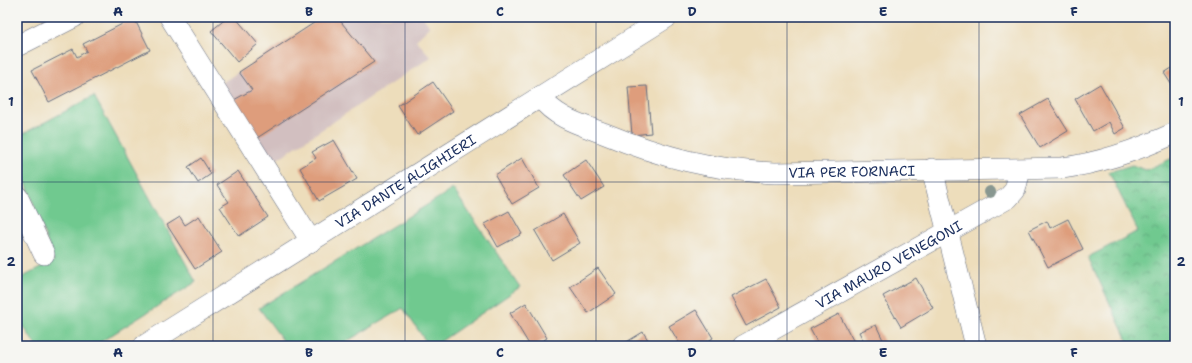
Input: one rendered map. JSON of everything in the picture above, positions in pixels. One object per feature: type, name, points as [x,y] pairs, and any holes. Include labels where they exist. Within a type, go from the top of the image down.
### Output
[{"type":"street","points":[[17,46],[74,17]]},
{"type":"street","points":[[170,17],[311,241]]},
{"type":"street","name":"VIA DANTE ALIGHIERI","points":[[144,346],[667,17]]},
{"type":"street","name":"VIA PER FORNACI","points":[[540,97],[547,105],[562,117],[643,149],[708,166],[738,171],[775,173],[932,169],[1020,170],[1091,164],[1122,156],[1175,133]]},
{"type":"street","points":[[932,169],[976,346]]},
{"type":"street","name":"VIA MAURO VENEGONI","points":[[742,346],[1008,198],[1015,190],[1020,170]]},
{"type":"street","points":[[17,196],[44,254]]},
{"type":"shaded area","points":[[323,17],[423,17],[430,27],[416,40],[431,57],[273,162],[220,84]]},
{"type":"green space","points":[[94,96],[196,282],[94,346],[36,346],[17,316],[17,280],[54,261],[17,157],[17,137]]},
{"type":"green space","points":[[1175,157],[1175,346],[1123,346],[1128,342],[1088,257],[1138,231],[1109,172],[1132,165],[1146,170]]},
{"type":"green space","points":[[453,189],[520,287],[434,346],[429,346],[403,308],[339,346],[287,346],[259,308]]},
{"type":"building","points":[[228,17],[235,17],[258,44],[237,62],[211,31]]},
{"type":"building","points":[[323,17],[337,17],[374,62],[257,138],[232,101],[252,90],[239,72]]},
{"type":"building","points":[[134,18],[150,50],[49,102],[32,70],[73,49],[77,57],[87,51],[83,44]]},
{"type":"building","points":[[1175,66],[1175,90],[1164,73]]},
{"type":"building","points":[[433,82],[453,111],[417,135],[398,106]]},
{"type":"building","points":[[1100,84],[1125,128],[1115,134],[1109,122],[1093,131],[1075,99]]},
{"type":"building","points":[[647,86],[651,133],[632,135],[628,87]]},
{"type":"building","points":[[1048,99],[1068,131],[1040,148],[1020,115]]},
{"type":"building","points":[[334,140],[357,179],[319,201],[300,168],[316,158],[312,152]]},
{"type":"building","points":[[201,158],[211,174],[198,183],[188,167]]},
{"type":"building","points":[[522,158],[539,188],[512,204],[495,175]]},
{"type":"building","points":[[586,160],[604,187],[581,201],[564,175]]},
{"type":"building","points":[[238,171],[268,217],[239,236],[220,207],[229,202],[217,185]]},
{"type":"building","points":[[509,211],[522,234],[498,247],[485,224]]},
{"type":"building","points":[[563,214],[580,243],[552,260],[535,231]]},
{"type":"building","points":[[199,216],[222,252],[195,269],[167,225],[180,217],[185,225]]},
{"type":"building","points":[[1068,219],[1083,249],[1048,267],[1029,230],[1047,221],[1050,228]]},
{"type":"building","points":[[598,268],[616,294],[588,313],[570,287]]},
{"type":"building","points":[[916,278],[933,308],[901,327],[883,296]]},
{"type":"building","points":[[766,279],[781,307],[746,326],[731,297]]},
{"type":"building","points":[[526,303],[547,338],[534,346],[530,346],[510,313]]},
{"type":"building","points":[[696,310],[713,338],[700,346],[681,346],[669,326]]},
{"type":"building","points":[[839,314],[854,342],[847,346],[819,346],[810,329]]},
{"type":"building","points":[[876,325],[884,342],[875,346],[866,346],[859,332]]},
{"type":"building","points":[[643,332],[652,346],[620,346]]}]
